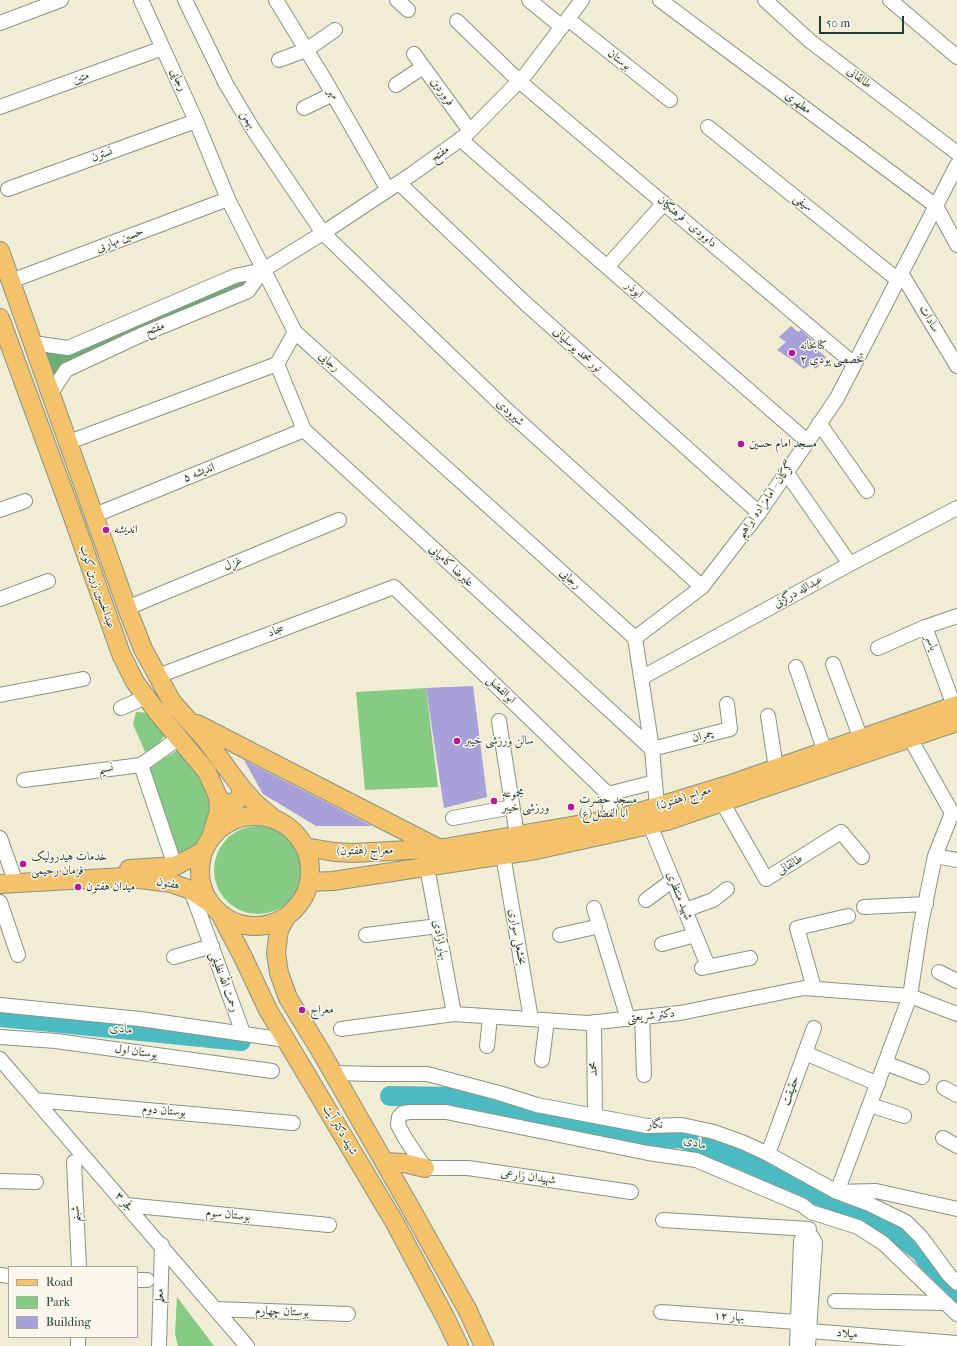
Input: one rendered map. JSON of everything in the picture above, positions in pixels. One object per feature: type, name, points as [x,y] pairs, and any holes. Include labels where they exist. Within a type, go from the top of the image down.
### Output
[{"type":"main road","points":[[0,251],[11,281]]},
{"type":"main road","name":"عبدالحسین زرین کوب","points":[[11,281],[127,608],[144,649],[172,702],[206,740],[241,787],[255,803],[274,819]]},
{"type":"main road","name":"عبدالحسین زرین کوب","points":[[0,318],[121,654],[135,682],[207,772],[218,797],[219,811],[206,844]]},
{"type":"main road","name":"معراج (هفتون)","points":[[305,847],[334,852],[353,853],[438,848],[623,817],[734,783],[825,752],[910,738],[956,711]]},
{"type":"main road","name":"معراج (هفتون)","points":[[310,882],[333,881],[536,850],[666,821],[722,802],[956,711]]},
{"type":"main road","points":[[186,719],[438,848]]},
{"type":"main road","points":[[218,797],[224,803],[236,802],[241,795],[241,787]]},
{"type":"main road","points":[[7,878],[175,866],[206,844],[223,825],[239,818],[256,815],[274,819],[287,825],[297,835],[305,847],[311,870],[310,882],[305,895],[297,907],[286,917],[270,924],[253,926],[236,923],[214,908],[201,886],[199,869],[206,844]]},
{"type":"main road","points":[[333,881],[328,875],[325,867],[327,858],[334,852]]},
{"type":"main road","name":"هفتون","points":[[7,878],[124,877],[171,883],[191,890],[214,908]]},
{"type":"main road","name":"شهید دکتر آیت","points":[[214,908],[242,954],[268,1010],[395,1223],[459,1346]]},
{"type":"main road","name":"شهید دکتر آیت","points":[[286,917],[279,930],[276,953],[279,972],[288,998],[400,1188],[467,1309],[484,1346]]},
{"type":"main road","points":[[242,954],[245,944],[250,939],[256,937],[268,938],[273,941],[277,948]]},
{"type":"main road","points":[[385,1162],[404,1163],[425,1168]]},
{"type":"main road","points":[[400,1188],[411,1176],[425,1168]]},
{"type":"street","points":[[0,23],[61,0]]},
{"type":"street","name":"بهمن","points":[[185,0],[226,84],[254,131],[323,233]]},
{"type":"street","name":"مهر","points":[[276,0],[333,94],[393,187]]},
{"type":"street","points":[[397,0],[408,10]]},
{"type":"street","name":"بوستان","points":[[529,0],[565,23],[670,100]]},
{"type":"street","name":"مفتح","points":[[33,343],[68,348],[236,276],[264,270],[393,187],[465,135],[526,74],[582,0]]},
{"type":"street","name":"مطهری","points":[[660,0],[936,206]]},
{"type":"street","name":"طالقانی","points":[[765,0],[810,40],[957,152]]},
{"type":"street","points":[[890,0],[957,58]]},
{"type":"street","name":"رجایی","points":[[145,1],[163,48],[196,121],[228,199],[295,332],[635,638]]},
{"type":"street","name":"داوودی - فرهنگیان","points":[[457,21],[519,81],[854,364]]},
{"type":"street","points":[[279,60],[306,50],[335,30]]},
{"type":"street","name":"متین","points":[[0,107],[163,48]]},
{"type":"street","name":"فروردین","points":[[414,54],[465,135]]},
{"type":"street","points":[[396,85],[423,67]]},
{"type":"street","points":[[304,108],[333,94]]},
{"type":"street","name":"نسترن","points":[[8,189],[196,121]]},
{"type":"street","name":"سیفی","points":[[708,127],[899,276]]},
{"type":"street","name":"ابوذر","points":[[465,135],[607,267],[807,442]]},
{"type":"street","name":"گرکان - امامزاده ابراهیم","points":[[635,638],[702,587],[759,513],[837,398],[957,166]]},
{"type":"street","name":"نور محمد یوسلیانی","points":[[393,187],[524,302],[759,513]]},
{"type":"street","name":"حسین مهاربی","points":[[11,281],[228,199]]},
{"type":"street","points":[[607,267],[664,203]]},
{"type":"street","points":[[936,206],[957,245]]},
{"type":"street","name":"شیرودی","points":[[323,233],[509,412],[702,587]]},
{"type":"street","name":"مفتح","points":[[51,393],[66,370],[141,334],[248,291],[264,270]]},
{"type":"street","name":"سادات","points":[[899,276],[957,366]]},
{"type":"street","points":[[69,442],[277,364],[295,332]]},
{"type":"street","name":"علیرضا کامیابی","points":[[277,364],[304,430],[652,749]]},
{"type":"street","points":[[819,423],[866,491]]},
{"type":"street","name":"اندیشه ۵","points":[[95,515],[304,430]]},
{"type":"street","points":[[786,472],[850,564]]},
{"type":"street","points":[[0,510],[25,501]]},
{"type":"street","name":"عبدالله درگزنی","points":[[641,678],[850,564],[957,508]]},
{"type":"street","name":"غزل","points":[[127,608],[339,520]]},
{"type":"street","points":[[0,599],[48,581]]},
{"type":"street","name":"سجاد","points":[[158,676],[394,587]]},
{"type":"street","name":"ابوالفضل","points":[[394,587],[608,794]]},
{"type":"street","points":[[926,628],[957,616]]},
{"type":"street","name":"یاسر","points":[[878,648],[926,628],[956,711]]},
{"type":"street","points":[[635,638],[652,749],[657,806]]},
{"type":"street","points":[[833,664],[863,746]]},
{"type":"street","points":[[796,667],[825,752]]},
{"type":"street","points":[[0,695],[83,679]]},
{"type":"street","points":[[121,708],[146,697]]},
{"type":"street","name":"چمران","points":[[652,749],[730,729],[726,704]]},
{"type":"street","points":[[768,716],[776,768]]},
{"type":"street","points":[[499,721],[517,835]]},
{"type":"street","name":"نسیم","points":[[24,780],[141,765],[179,738]]},
{"type":"street","points":[[910,738],[954,813],[935,856],[921,924],[910,996],[837,1192],[876,1191],[957,1209]]},
{"type":"street","points":[[141,765],[175,866]]},
{"type":"street","points":[[612,819],[608,794],[655,782]]},
{"type":"street","name":"طالقانی","points":[[722,802],[766,879],[841,832],[862,857]]},
{"type":"street","points":[[453,818],[507,808]]},
{"type":"street","name":"شهید منتظری","points":[[650,825],[695,935],[705,967],[750,958]]},
{"type":"street","points":[[0,838],[7,878]]},
{"type":"street","name":"بخشعلی سواری","points":[[503,855],[531,1019]]},
{"type":"street","points":[[935,856],[957,860]]},
{"type":"street","name":"بهار آزادی","points":[[427,867],[454,1014]]},
{"type":"street","points":[[646,900],[673,880]]},
{"type":"street","points":[[685,910],[713,900],[727,889]]},
{"type":"street","name":"رحمت الله نظیفی","points":[[191,890],[243,1033]]},
{"type":"street","points":[[0,902],[18,955]]},
{"type":"street","points":[[864,907],[926,904]]},
{"type":"street","points":[[594,908],[628,1019]]},
{"type":"street","points":[[814,988],[797,928],[848,916]]},
{"type":"street","points":[[366,934],[438,926]]},
{"type":"street","points":[[560,935],[600,926]]},
{"type":"street","points":[[662,944],[695,935]]},
{"type":"street","points":[[174,957],[212,946]]},
{"type":"street","points":[[939,972],[957,981]]},
{"type":"street","name":"دکتر شریعتی","points":[[341,1029],[454,1014],[594,1022],[628,1019],[680,1013],[804,988],[910,996],[957,1014]]},
{"type":"street","points":[[0,1005],[140,1019],[286,1040]]},
{"type":"street","points":[[487,1046],[490,1017]]},
{"type":"street","points":[[642,1017],[644,1075]]},
{"type":"street","points":[[542,1060],[547,1020]]},
{"type":"street","name":"محمد","points":[[594,1022],[595,1116]]},
{"type":"street","name":"حقیقت","points":[[768,1154],[814,1028]]},
{"type":"street","name":"بوستان اول","points":[[0,1037],[56,1041],[272,1071]]},
{"type":"street","points":[[805,1053],[878,1084]]},
{"type":"street","name":"فجر ۳","points":[[0,1059],[162,1245],[247,1346]]},
{"type":"street","points":[[885,1063],[922,1077]]},
{"type":"street","name":"نگار","points":[[333,1073],[427,1074],[498,1092],[537,1106],[647,1126],[682,1124],[714,1132],[742,1142],[768,1154],[837,1192],[869,1204],[906,1222],[921,1237],[949,1275],[957,1283]]},
{"type":"street","points":[[944,1088],[957,1095]]},
{"type":"street","name":"بوستان دوم","points":[[36,1100],[293,1123]]},
{"type":"street","points":[[870,1105],[904,1116]]},
{"type":"street","points":[[425,1168],[398,1125],[399,1117],[403,1113],[446,1112],[648,1154],[696,1160],[802,1205],[811,1212],[858,1227],[883,1243],[957,1314]]},
{"type":"street","points":[[943,1138],[957,1146]]},
{"type":"street","name":"شبنم","points":[[74,1162],[79,1266]]},
{"type":"street","name":"شهیدان زارعی","points":[[425,1168],[468,1168],[631,1192]]},
{"type":"street","points":[[0,1181],[36,1182]]},
{"type":"street","name":"بوستان سوم","points":[[126,1205],[330,1225]]},
{"type":"street","points":[[804,1342],[797,1322],[811,1212]]},
{"type":"street","points":[[663,1220],[808,1237]]},
{"type":"street","points":[[804,1342],[808,1237]]},
{"type":"street","name":"معلم","points":[[159,1346],[162,1245]]},
{"type":"street","points":[[835,1300],[946,1303]]},
{"type":"street","name":"بوستان چهارم","points":[[216,1309],[348,1314]]},
{"type":"street","name":"بهار ۱۲","points":[[661,1312],[797,1322]]},
{"type":"street","name":"میلاد","points":[[804,1342],[957,1343]]},
{"type":"green space","points":[[254,275],[246,287],[52,379],[44,349]]},
{"type":"green space","points":[[426,688],[438,787],[365,790],[356,692]]},
{"type":"green space","points":[[136,712],[149,713],[165,735],[156,747],[145,752],[133,724]]},
{"type":"green space","points":[[178,750],[205,772],[216,799],[204,842],[180,856],[147,769]]},
{"type":"green space","points":[[249,826],[267,826],[283,833],[295,845],[302,861],[302,879],[295,895],[283,907],[267,914],[249,914],[233,907],[221,895],[214,879],[214,861],[221,845],[233,833]]},
{"type":"green space","points":[[177,1297],[214,1346],[178,1346],[175,1334]]},
{"type":"building","points":[[791,326],[798,332],[801,330],[813,341],[810,344],[826,357],[816,369],[811,364],[804,369],[777,350],[786,342],[779,337]]},
{"type":"building","name":"سالن ورزشی خیبر","points":[[473,686],[487,797],[444,808],[426,688]]},
{"type":"building","points":[[244,760],[372,826],[316,826],[263,794]]},
{"type":"waterway","name":"مادی","points":[[0,1017],[241,1041]]},
{"type":"waterway","name":"مادی","points":[[390,1096],[454,1097],[522,1111],[604,1134],[643,1140],[681,1138],[745,1161],[814,1198],[843,1206],[885,1225],[921,1252],[946,1288],[957,1297]]},
{"type":"place","name":"کتابخانه تخصصی یودی ۲","points":[[792,353]]},
{"type":"place","name":"مسجد امام حسین","points":[[741,444]]},
{"type":"place","name":"اندیشه","points":[[106,530]]},
{"type":"place","name":"سالن ورزشی خیبر","points":[[457,741]]},
{"type":"place","name":"مجموعه ورزشی خیبر","points":[[494,801]]},
{"type":"place","name":"مسجد حضرت ابا الفضل(ع)","points":[[571,807]]},
{"type":"place","name":"خدمات هیدرولیک فرمان رحیمی","points":[[23,864]]},
{"type":"place","name":"میدان هفتون","points":[[78,887]]},
{"type":"place","name":"معراج","points":[[302,1010]]}]
